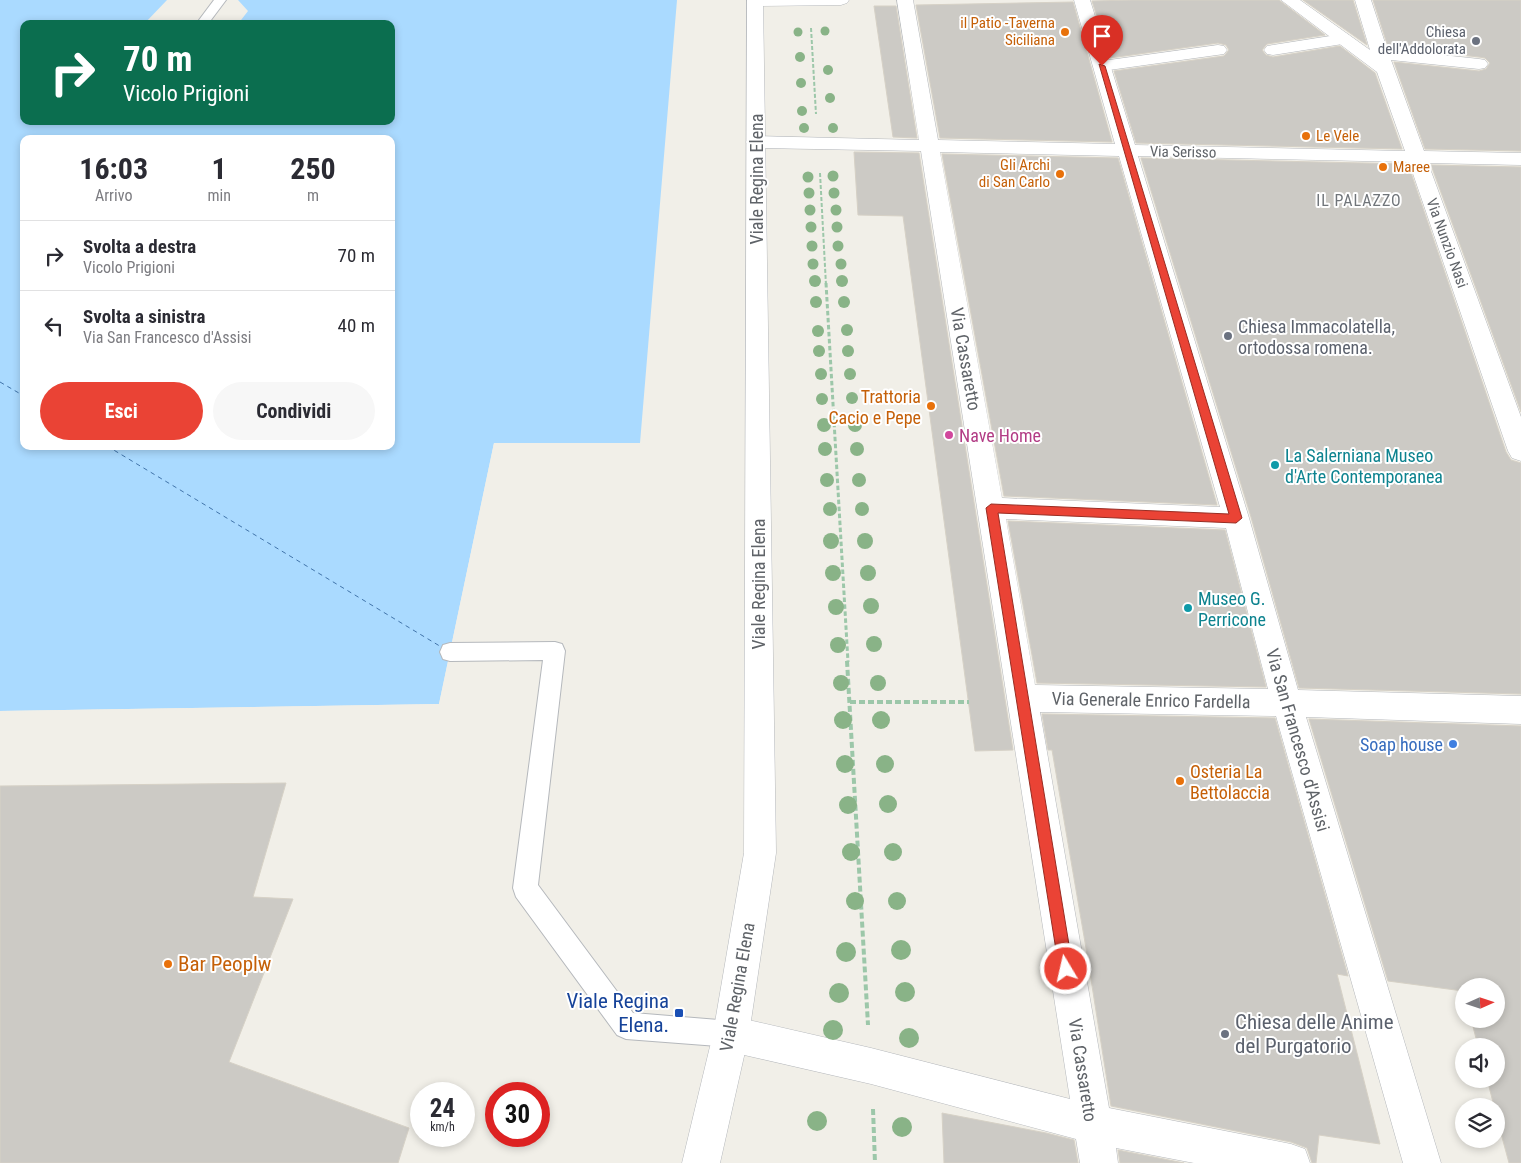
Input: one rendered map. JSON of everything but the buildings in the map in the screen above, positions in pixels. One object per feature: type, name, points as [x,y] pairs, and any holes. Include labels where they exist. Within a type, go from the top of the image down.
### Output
[{"type":"street","points":[[755,1],[841,0]]},
{"type":"street","name":"Via Cassaretto","points":[[904,0],[991,508],[1099,1163]]},
{"type":"street","name":"Via San Francesco d'Assisi","points":[[1082,0],[1236,518],[1287,703],[1422,1163]]},
{"type":"street","points":[[1289,0],[1343,39],[1380,53],[1479,64]]},
{"type":"street","name":"Via Nunzio Nasi","points":[[1363,0],[1416,157],[1516,422],[1521,451]]},
{"type":"street","name":"Viale Regina Elena","points":[[701,1163],[731,1034],[760,853],[755,1]]},
{"type":"street","points":[[1273,50],[1343,39]]},
{"type":"street","points":[[1102,66],[1218,50]]},
{"type":"street","name":"Via Serisso","points":[[756,142],[1521,159]]},
{"type":"street","points":[[991,508],[1236,518]]},
{"type":"street","name":"Via Generale Enrico Fardella","points":[[1021,698],[1521,710]]},
{"type":"street","points":[[731,1034],[871,1066],[1092,1124],[1291,1163]]},
{"type":"lane","points":[[205,20],[220,0]]},
{"type":"lane","points":[[450,652],[555,651],[525,888],[626,1026],[731,1034]]},
{"type":"path","points":[[810,0],[875,1163]]},
{"type":"path","points":[[850,702],[969,702]]},
{"type":"water","points":[[0,0],[167,0],[148,20],[20,20],[20,125],[395,125],[395,20],[241,20],[248,11],[238,0],[677,0],[640,443],[494,443],[439,704],[0,711]]},
{"type":"pier","points":[[494,443],[640,443],[639,446],[496,446],[440,707],[0,713],[0,711],[439,704]]},
{"type":"ferry route","points":[[0,382],[20,394]]},
{"type":"ferry route","points":[[114,450],[443,648]]},
{"type":"place","name":"il Patio -Taverna Siciliana","points":[[1065,32]]},
{"type":"place","name":"Chiesa dell'Addolorata","points":[[1476,41]]},
{"type":"place","name":"Le Vele","points":[[1306,136]]},
{"type":"place","name":"Maree","points":[[1383,167]]},
{"type":"place","name":"Gli Archi di San Carlo","points":[[1060,174]]},
{"type":"place","name":"Chiesa Immacolatella, ortodossa romena.","points":[[1228,336]]},
{"type":"place","name":"Trattoria Cacio e Pepe","points":[[931,406]]},
{"type":"place","name":"Nave Home","points":[[949,435]]},
{"type":"place","name":"La Salerniana Museo d'Arte Contemporanea","points":[[1275,465]]},
{"type":"place","name":"Museo G. Perricone","points":[[1188,608]]},
{"type":"place","name":"Soap house","points":[[1453,744]]},
{"type":"place","name":"Osteria La Bettolaccia","points":[[1180,781]]},
{"type":"place","name":"Bar Peoplw","points":[[168,964]]},
{"type":"place","name":"Viale Regina Elena.","points":[[679,1013]]},
{"type":"place","name":"Chiesa delle Anime del Purgatorio","points":[[1225,1034]]},
{"type":"district","name":"IL PALAZZO","points":[[1359,200]]},
{"type":"route","points":[[1066,969],[991,508],[1236,518],[1102,66]]}]
